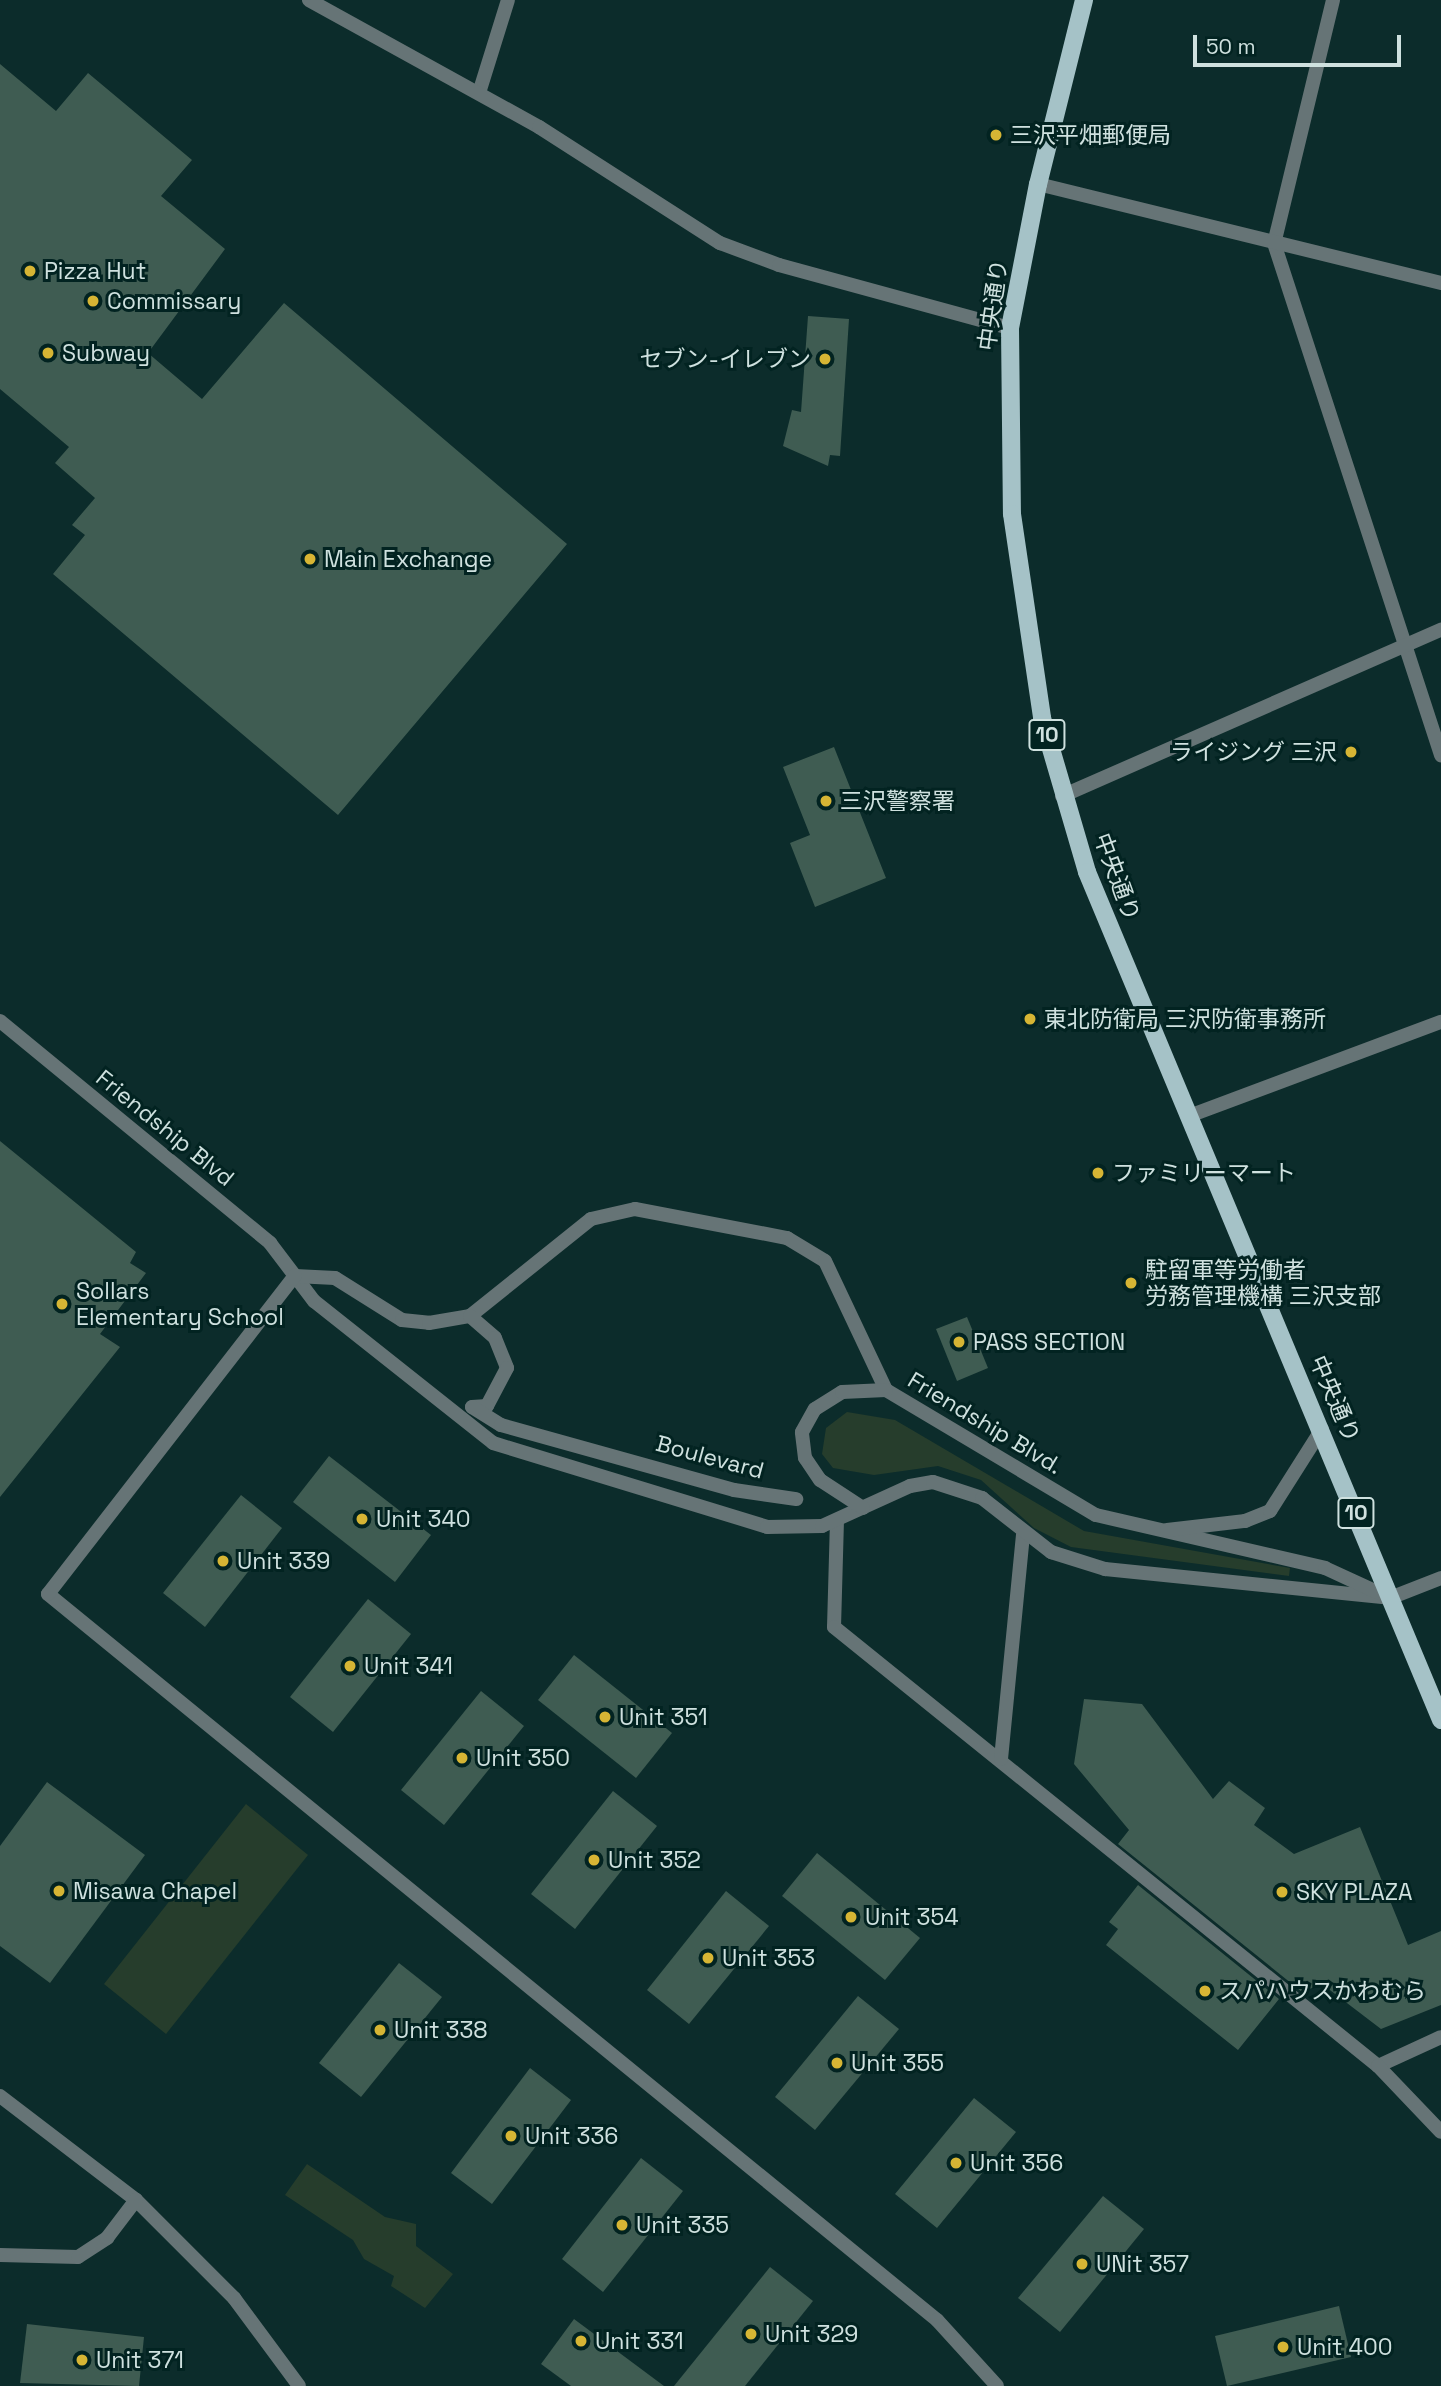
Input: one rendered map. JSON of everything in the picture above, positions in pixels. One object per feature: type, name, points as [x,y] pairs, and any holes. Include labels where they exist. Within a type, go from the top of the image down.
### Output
[{"type":"main road","name":"中央通り","points":[[1084,0],[1038,184],[1010,328],[1012,514],[1025,622],[1062,796],[1097,898],[1322,1429],[1441,1720]]},
{"type":"street","points":[[309,0],[479,93],[720,243],[779,265],[1010,328]]},
{"type":"street","points":[[479,93],[509,0]]},
{"type":"street","points":[[1333,0],[1274,243],[1408,645],[1441,755]]},
{"type":"street","points":[[1038,184],[1441,283]]},
{"type":"street","points":[[1062,796],[1441,629]]},
{"type":"street","name":"Friendship Blvd","points":[[0,1021],[270,1243],[314,1301],[493,1443],[556,1466],[767,1527],[804,1529],[837,1520]]},
{"type":"street","points":[[1189,1116],[1441,1021]]},
{"type":"street","name":"Friendship Blvd.","points":[[295,1276],[335,1278],[402,1320],[429,1323],[470,1316],[591,1219],[635,1209],[747,1227],[788,1238],[825,1261],[886,1390],[1096,1515],[1155,1531],[1325,1568],[1390,1598]]},
{"type":"street","points":[[295,1276],[48,1594],[937,2320],[997,2386]]},
{"type":"street","points":[[442,1403],[488,1406],[507,1368],[495,1338],[470,1316]]},
{"type":"street","points":[[863,1508],[820,1480],[805,1458],[802,1432],[815,1409],[842,1392],[886,1390]]},
{"type":"street","name":"Boulevard","points":[[472,1407],[501,1425],[566,1440],[748,1493],[796,1499]]},
{"type":"street","name":"Friendship Blvd.","points":[[1155,1531],[1245,1521],[1270,1511],[1322,1429]]},
{"type":"street","points":[[1441,1578],[1390,1598],[1105,1569],[1051,1552],[1023,1535],[982,1498],[933,1482],[837,1520],[834,1627],[1001,1759],[1378,2066],[1441,2132]]},
{"type":"street","points":[[1001,1759],[1023,1535]]},
{"type":"street","points":[[1378,2066],[1441,2037]]},
{"type":"street","points":[[0,2096],[136,2200],[234,2298],[299,2386]]},
{"type":"street","points":[[0,2255],[78,2257],[107,2238],[136,2200]]},
{"type":"green space","points":[[847,1412],[895,1420],[1084,1531],[1290,1568],[1289,1576],[1071,1547],[1034,1528],[981,1480],[938,1466],[874,1475],[833,1468],[822,1454],[826,1428]]},
{"type":"green space","points":[[246,1804],[308,1855],[166,2034],[104,1984]]},
{"type":"green space","points":[[307,2164],[385,2217],[416,2224],[416,2246],[453,2274],[425,2308],[391,2286],[394,2276],[364,2259],[353,2240],[285,2195]]},
{"type":"building","name":"Main Exchange","points":[[0,64],[56,111],[88,73],[192,160],[161,196],[225,249],[148,353],[202,399],[284,303],[567,544],[338,815],[53,574],[85,535],[72,525],[95,498],[55,463],[69,447],[0,389]]},
{"type":"building","points":[[808,316],[849,319],[840,456],[830,455],[828,466],[783,446],[792,410],[801,412]]},
{"type":"building","name":"三沢警察署","points":[[834,747],[886,878],[815,907],[790,843],[810,835],[783,767]]},
{"type":"building","name":"Sollars Elementary School","points":[[0,1141],[136,1252],[130,1263],[146,1273],[100,1334],[120,1347],[0,1497]]},
{"type":"building","name":"PASS SECTION","points":[[967,1317],[988,1368],[957,1381],[936,1329]]},
{"type":"building","name":"Unit 340","points":[[329,1456],[431,1535],[395,1582],[293,1502]]},
{"type":"building","name":"Unit 339","points":[[241,1495],[282,1528],[205,1627],[163,1593]]},
{"type":"building","name":"Unit 341","points":[[368,1599],[411,1634],[333,1732],[290,1697]]},
{"type":"building","name":"Unit 351","points":[[574,1655],[672,1733],[636,1778],[538,1700]]},
{"type":"building","name":"Unit 350","points":[[481,1691],[524,1726],[444,1825],[401,1790]]},
{"type":"building","name":"SKY PLAZA","points":[[1084,1699],[1142,1704],[1213,1799],[1229,1781],[1265,1808],[1254,1825],[1294,1854],[1360,1827],[1408,1945],[1441,1931],[1441,2005],[1381,2029],[1322,1984],[1302,1992],[1118,1844],[1129,1830],[1074,1764]]},
{"type":"building","name":"Misawa Chapel","points":[[47,1782],[145,1855],[50,1983],[0,1946],[0,1846]]},
{"type":"building","name":"Unit 352","points":[[613,1791],[657,1826],[575,1929],[531,1894]]},
{"type":"building","name":"Unit 354","points":[[817,1853],[920,1938],[885,1980],[782,1896]]},
{"type":"building","name":"スパハウスかわむら","points":[[1138,1885],[1279,1999],[1238,2050],[1106,1945],[1118,1929],[1109,1922]]},
{"type":"building","name":"Unit 353","points":[[726,1891],[769,1926],[689,2024],[647,1990]]},
{"type":"building","name":"Unit 338","points":[[399,1963],[442,1997],[361,2097],[319,2063]]},
{"type":"building","name":"Unit 355","points":[[858,1996],[899,2029],[815,2130],[775,2097]]},
{"type":"building","name":"Unit 336","points":[[530,2068],[571,2100],[492,2204],[451,2173]]},
{"type":"building","name":"Unit 356","points":[[974,2098],[1016,2132],[937,2228],[895,2194]]},
{"type":"building","name":"Unit 335","points":[[641,2158],[683,2191],[603,2292],[562,2259]]},
{"type":"building","name":"UNit 357","points":[[1103,2196],[1144,2229],[1060,2332],[1018,2298]]},
{"type":"building","name":"Unit 329","points":[[770,2267],[813,2301],[745,2386],[674,2386]]},
{"type":"building","name":"Unit 400","points":[[1339,2306],[1351,2357],[1227,2386],[1215,2336]]},
{"type":"building","name":"Unit 331","points":[[574,2319],[664,2386],[571,2386],[541,2364]]},
{"type":"building","name":"Unit 371","points":[[27,2324],[144,2337],[139,2386],[20,2383]]},
{"type":"place","name":"三沢平畑郵便局","points":[[996,135]]},
{"type":"place","name":"Pizza Hut","points":[[30,271]]},
{"type":"place","name":"Commissary","points":[[93,301]]},
{"type":"place","name":"Subway","points":[[48,353]]},
{"type":"place","name":"セブン-イレブン","points":[[825,359]]},
{"type":"place","name":"Main Exchange","points":[[310,559]]},
{"type":"place","name":"ライジング 三沢","points":[[1351,752]]},
{"type":"place","name":"三沢警察署","points":[[826,801]]},
{"type":"place","name":"東北防衛局 三沢防衛事務所","points":[[1030,1019]]},
{"type":"place","name":"ファミリーマート","points":[[1098,1173]]},
{"type":"place","name":"駐留軍等労働者 労務管理機構 三沢支部","points":[[1131,1283]]},
{"type":"place","name":"Sollars Elementary School","points":[[62,1304]]},
{"type":"place","name":"PASS SECTION","points":[[959,1342]]},
{"type":"place","name":"Unit 340","points":[[362,1519]]},
{"type":"place","name":"Unit 339","points":[[223,1561]]},
{"type":"place","name":"Unit 341","points":[[350,1666]]},
{"type":"place","name":"Unit 351","points":[[605,1717]]},
{"type":"place","name":"Unit 350","points":[[462,1758]]},
{"type":"place","name":"Unit 352","points":[[594,1860]]},
{"type":"place","name":"Misawa Chapel","points":[[59,1891]]},
{"type":"place","name":"SKY PLAZA","points":[[1282,1892]]},
{"type":"place","name":"Unit 354","points":[[851,1917]]},
{"type":"place","name":"Unit 353","points":[[708,1958]]},
{"type":"place","name":"スパハウスかわむら","points":[[1205,1991]]},
{"type":"place","name":"Unit 338","points":[[380,2030]]},
{"type":"place","name":"Unit 355","points":[[837,2063]]},
{"type":"place","name":"Unit 336","points":[[511,2136]]},
{"type":"place","name":"Unit 356","points":[[956,2163]]},
{"type":"place","name":"Unit 335","points":[[622,2225]]},
{"type":"place","name":"UNit 357","points":[[1082,2264]]},
{"type":"place","name":"Unit 329","points":[[751,2334]]},
{"type":"place","name":"Unit 331","points":[[581,2341]]},
{"type":"place","name":"Unit 400","points":[[1283,2347]]},
{"type":"place","name":"Unit 371","points":[[82,2360]]}]
